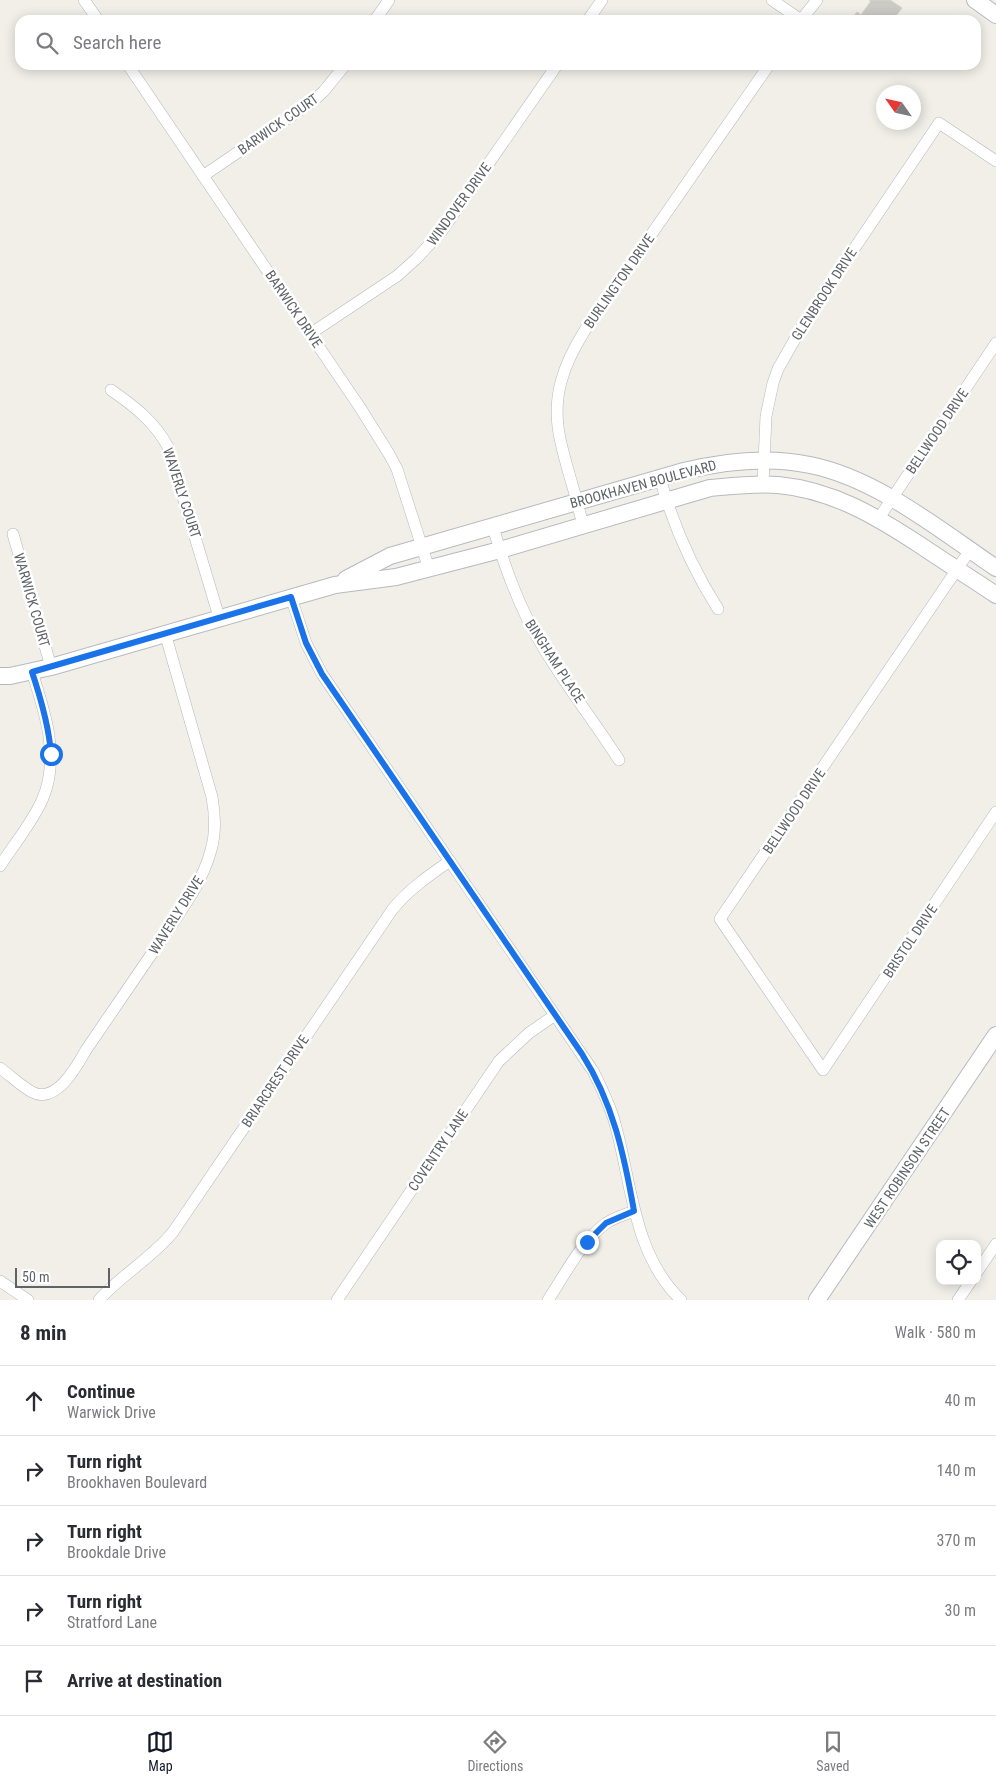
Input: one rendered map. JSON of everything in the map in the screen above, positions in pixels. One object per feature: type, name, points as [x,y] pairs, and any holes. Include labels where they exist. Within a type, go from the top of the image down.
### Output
[{"type":"street","points":[[84,0],[94,15]]},
{"type":"street","points":[[378,15],[389,0]]},
{"type":"street","points":[[592,15],[602,0]]},
{"type":"street","points":[[772,0],[794,15]]},
{"type":"street","points":[[804,15],[811,0]]},
{"type":"street","points":[[805,15],[817,0]]},
{"type":"street","points":[[975,0],[996,14]]},
{"type":"street","name":"BARWICK DRIVE","points":[[131,70],[389,454],[404,487],[429,569]]},
{"type":"street","name":"BARWICK COURT","points":[[203,176],[313,101],[341,70]]},
{"type":"street","name":"WINDOVER DRIVE","points":[[310,334],[397,276],[436,238],[554,70]]},
{"type":"street","name":"BURLINGTON DRIVE","points":[[583,524],[560,444],[557,421],[561,382],[571,354],[597,312],[766,70]]},
{"type":"street","name":"GLENBROOK DRIVE","points":[[763,485],[766,416],[773,383],[786,353],[804,323],[939,123],[996,161]]},
{"type":"street","name":"BELLWOOD DRIVE","points":[[880,518],[996,343]]},
{"type":"street","name":"WAVERLY COURT","points":[[111,390],[133,405],[157,428],[168,447],[219,617]]},
{"type":"street","name":"BROOKHAVEN BOULEVARD","points":[[335,585],[390,556],[576,502],[708,465],[728,462],[764,461],[809,465],[861,482],[892,499],[996,568]]},
{"type":"street","points":[[660,478],[666,501],[684,546],[702,583],[718,609]]},
{"type":"street","name":"BROOKHAVEN BOULEVARD","points":[[0,676],[32,672],[51,667],[335,585],[396,578],[500,550],[710,488],[776,484],[812,490],[843,500],[880,518],[996,595]]},
{"type":"street","name":"BINGHAM PLACE","points":[[493,527],[516,594],[541,644],[619,760]]},
{"type":"street","name":"WARWICK COURT","points":[[13,534],[51,667]]},
{"type":"street","name":"BELLWOOD DRIVE","points":[[823,1070],[720,920],[970,550]]},
{"type":"street","points":[[291,597],[306,643],[322,674],[593,1071],[608,1104],[630,1186],[634,1211],[654,1264],[671,1290],[681,1300]]},
{"type":"street","name":"WAVERLY DRIVE","points":[[4,1071],[33,1092],[39,1094],[48,1093],[65,1082],[190,896],[207,862],[212,848],[215,815],[212,797],[165,633]]},
{"type":"street","points":[[0,866],[42,800],[50,769],[49,735],[39,692],[32,672]]},
{"type":"street","name":"BRISTOL DRIVE","points":[[823,1070],[996,812]]},
{"type":"street","name":"BRIARCREST DRIVE","points":[[99,1300],[119,1279],[158,1248],[173,1232],[402,896],[416,884],[450,862]]},
{"type":"street","name":"COVENTRY LANE","points":[[337,1300],[499,1061],[529,1033],[555,1015]]},
{"type":"street","name":"WEST ROBINSON STREET","points":[[817,1300],[996,1035]]},
{"type":"street","points":[[548,1300],[587,1242],[597,1231],[618,1217],[634,1211]]},
{"type":"street","points":[[981,1266],[996,1244]]},
{"type":"street","points":[[0,1281],[28,1300]]},
{"type":"street","points":[[958,1300],[968,1285]]},
{"type":"building","points":[[869,0],[890,0],[902,8],[897,15],[861,15],[871,1]]},
{"type":"route","points":[[51,754],[45,717],[32,672],[291,597],[306,643],[322,674],[582,1054],[601,1087],[614,1121],[630,1186],[634,1211],[606,1223],[587,1242]]}]
